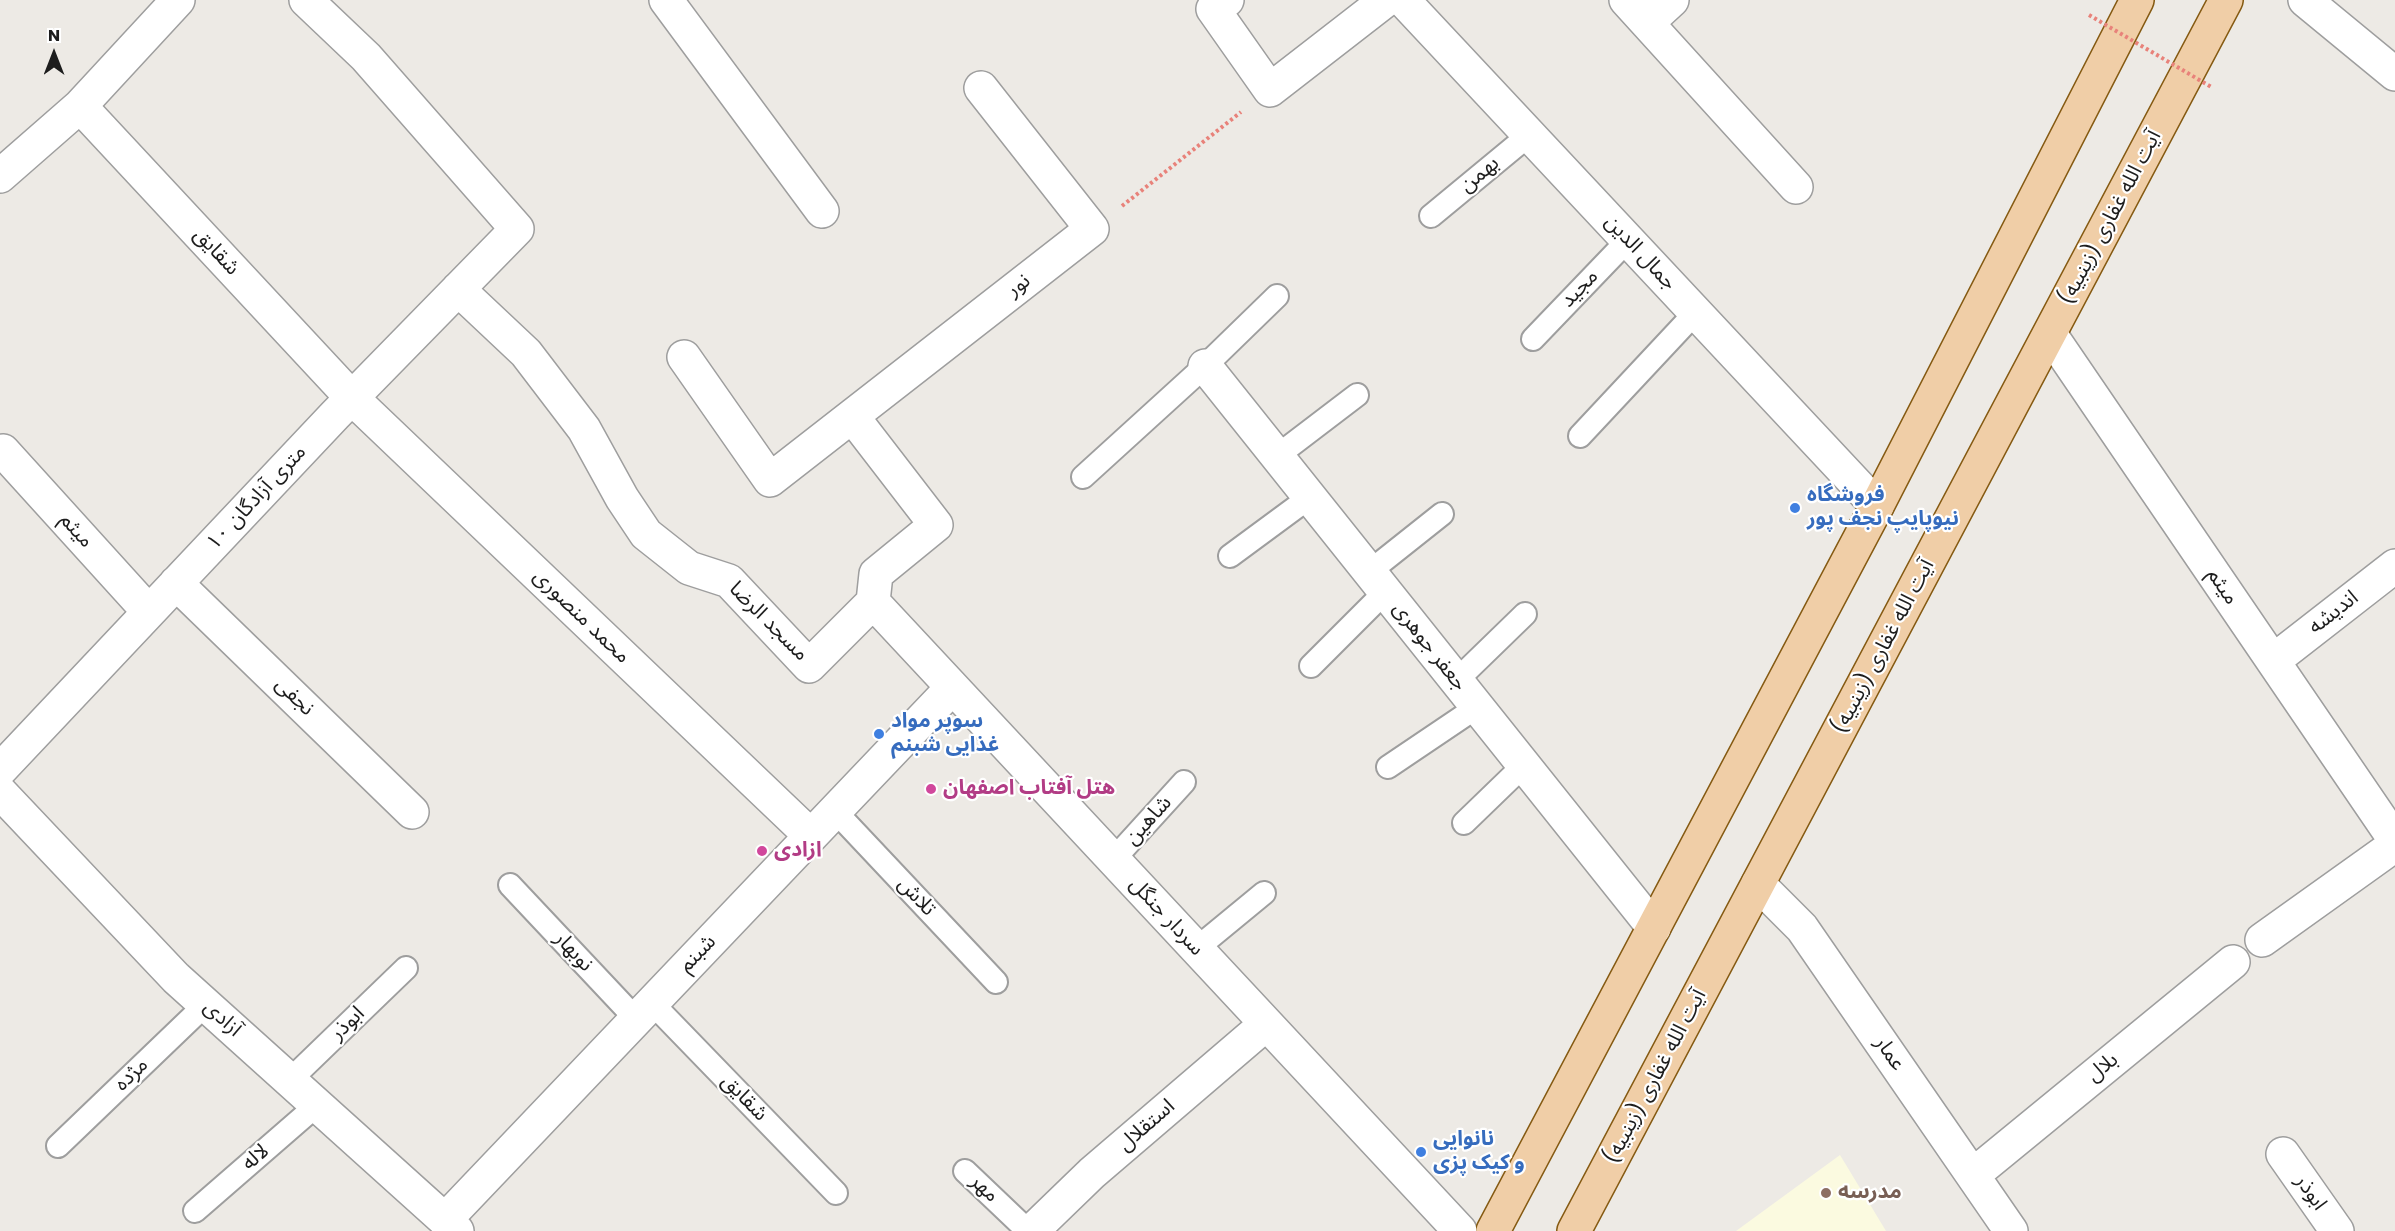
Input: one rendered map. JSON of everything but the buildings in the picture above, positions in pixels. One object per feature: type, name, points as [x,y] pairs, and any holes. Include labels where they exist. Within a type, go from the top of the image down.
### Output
[{"type":"main road","points":[[1494,1231],[1877,506],[2137,0]]},
{"type":"main road","name":"آیت الله غفاری (زینبیه)","points":[[1574,1231],[2226,0]]},
{"type":"street","points":[[0,176],[80,106],[178,0]]},
{"type":"street","name":"۱۰ متری آزادگان","points":[[0,770],[352,398],[517,229],[366,57],[306,0]]},
{"type":"street","points":[[666,0],[822,211]]},
{"type":"street","points":[[1227,0],[1213,9],[1270,90],[1386,0]]},
{"type":"street","name":"جمال الدین","points":[[1403,0],[1877,506]]},
{"type":"street","points":[[1672,0],[1636,12],[1796,187]]},
{"type":"street","points":[[2305,0],[2395,74]]},
{"type":"street","points":[[981,88],[1092,229]]},
{"type":"street","name":"شقایق","points":[[80,106],[352,398]]},
{"type":"street","name":"نور","points":[[684,357],[770,480],[1092,229]]},
{"type":"street","name":"مسجد الرضا","points":[[458,290],[533,363],[584,429],[622,498],[646,534],[689,568],[729,581],[809,666],[873,603]]},
{"type":"street","name":"میثم","points":[[2050,334],[2395,840]]},
{"type":"street","name":"جعفر جوهری","points":[[1205,366],[1654,928]]},
{"type":"street","name":"محمد منصوری","points":[[352,398],[811,836]]},
{"type":"street","points":[[852,416],[936,525],[876,574],[873,603]]},
{"type":"street","name":"میثم","points":[[3,451],[149,612]]},
{"type":"street","name":"اندیشه","points":[[2272,661],[2395,566]]},
{"type":"street","name":"نجفی","points":[[176,583],[412,812]]},
{"type":"street","name":"سردار جنگل","points":[[873,603],[1460,1231]]},
{"type":"street","name":"شبنم","points":[[451,1226],[644,1011],[952,688]]},
{"type":"street","name":"آزادی","points":[[0,792],[176,978],[451,1226]]},
{"type":"street","points":[[2262,940],[2395,845]]},
{"type":"street","name":"عمار","points":[[1758,884],[1802,928],[2011,1231]]},
{"type":"street","name":"بلال","points":[[1973,1175],[2233,962]]},
{"type":"street","name":"استقلال","points":[[1030,1231],[1092,1173],[1266,1024]]},
{"type":"street","name":"ابوذر","points":[[2283,1154],[2337,1231]]},
{"type":"lane","name":"بهمن","points":[[1431,216],[1529,135]]},
{"type":"lane","name":"مجید","points":[[1533,339],[1628,240]]},
{"type":"lane","points":[[1083,477],[1205,366],[1277,296]]},
{"type":"lane","points":[[1580,436],[1696,312]]},
{"type":"lane","points":[[1277,456],[1357,395]]},
{"type":"lane","points":[[1230,556],[1310,497]]},
{"type":"lane","points":[[1311,666],[1377,581],[1442,514]]},
{"type":"lane","points":[[1456,681],[1525,614]]},
{"type":"lane","points":[[1388,767],[1478,707]]},
{"type":"lane","points":[[1464,823],[1524,765]]},
{"type":"lane","name":"شاهین","points":[[1113,860],[1184,782]]},
{"type":"lane","name":"تلاش","points":[[835,811],[996,982]]},
{"type":"lane","name":"نوبهار","points":[[510,885],[644,1011]]},
{"type":"lane","points":[[1196,949],[1264,893]]},
{"type":"lane","name":"ابوذر","points":[[290,1080],[406,968]]},
{"type":"lane","name":"مژده","points":[[58,1146],[206,1005]]},
{"type":"lane","name":"شقایق","points":[[644,1011],[836,1193]]},
{"type":"lane","name":"لاله","points":[[195,1211],[317,1105]]},
{"type":"lane","name":"مهر","points":[[965,1171],[1030,1231]]},
{"type":"path","points":[[2089,15],[2213,88]]},
{"type":"path","points":[[1092,229],[1270,90]]},
{"type":"shaded area","name":"مدرسه","points":[[1840,1155],[1886,1231],[1736,1231]]},
{"type":"place","name":"فروشگاه نیوپایپ نجف پور","points":[[1795,508]]},
{"type":"place","name":"سوپر مواد غذایی شبنم","points":[[879,734]]},
{"type":"place","name":"هتل آفتاب اصفهان","points":[[931,789]]},
{"type":"place","name":"ازادی","points":[[762,851]]},
{"type":"place","name":"نانوایی و کیک پزی","points":[[1421,1152]]},
{"type":"place","name":"مدرسه","points":[[1826,1193]]}]
